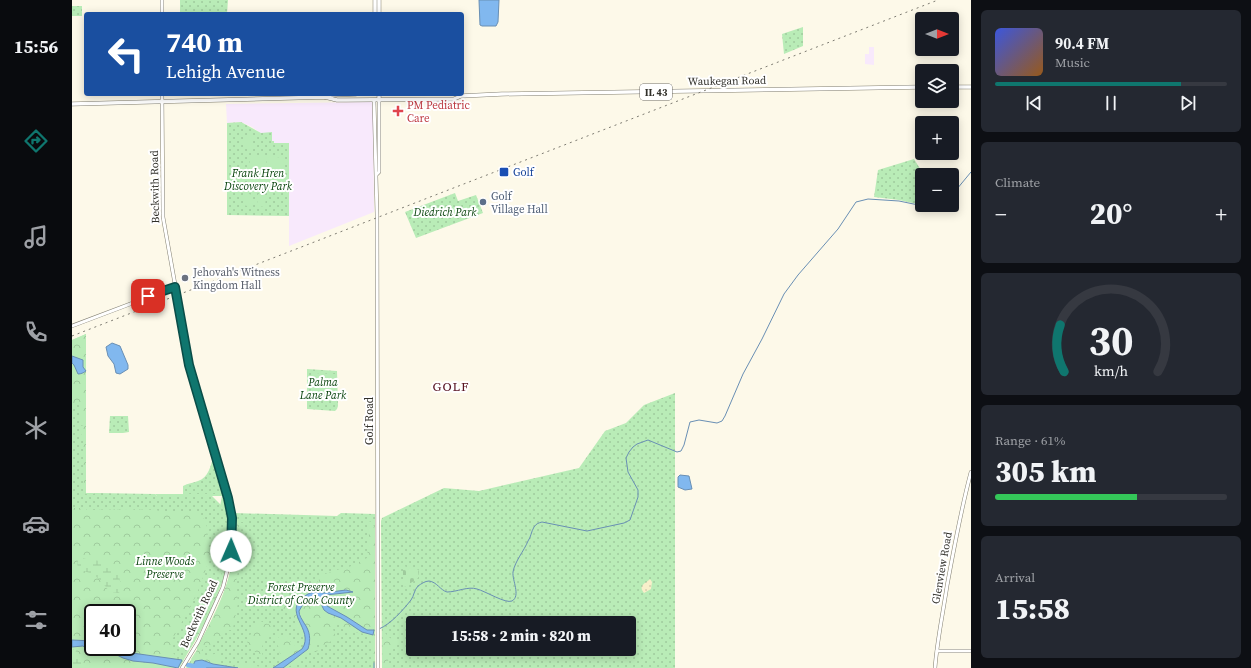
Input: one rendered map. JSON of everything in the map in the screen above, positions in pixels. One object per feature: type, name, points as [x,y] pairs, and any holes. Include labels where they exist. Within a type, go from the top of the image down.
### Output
[{"type":"main road","points":[[162,0],[162,12]]},
{"type":"main road","points":[[375,0],[375,12]]},
{"type":"main road","points":[[379,12],[380,0]]},
{"type":"main road","name":"Waukegan Road","points":[[464,96],[915,87]]},
{"type":"main road","points":[[959,87],[971,87]]},
{"type":"main road","name":"Beckwith Road","points":[[162,96],[163,218],[189,365],[225,486],[232,518],[231,551],[226,576],[217,602],[198,642],[182,668]]},
{"type":"main road","name":"Golf Road","points":[[374,96],[375,171],[377,174],[378,668]]},
{"type":"main road","name":"Golf Road","points":[[377,174],[379,172],[379,96]]},
{"type":"main road","name":"Waukegan Road","points":[[374,100],[454,99],[461,96]]},
{"type":"main road","name":"IL 43","points":[[72,104],[325,97],[337,100],[374,100]]},
{"type":"main road","points":[[72,326],[175,287]]},
{"type":"main road","name":"Glenview Road","points":[[935,668],[958,525],[971,472]]},
{"type":"main road","points":[[937,651],[971,651]]},
{"type":"shaded area","points":[[869,47],[874,47],[874,65],[865,64],[865,54],[869,54]]},
{"type":"shaded area","points":[[373,102],[374,212],[289,246],[289,143],[274,143],[252,127],[241,122],[227,123],[226,104]]},
{"type":"green space","points":[[180,0],[228,0],[227,12],[180,12]]},
{"type":"green space","points":[[72,6],[82,6],[82,16],[72,16]]},
{"type":"green space","points":[[803,27],[803,46],[784,54],[782,34]]},
{"type":"green space","name":"Frank Hren Discovery Park","points":[[241,122],[261,133],[272,132],[272,141],[274,141],[274,143],[289,143],[289,216],[227,215],[227,123]]},
{"type":"green space","points":[[245,137],[252,137],[252,149],[245,149]]},
{"type":"green space","points":[[250,155],[267,155],[265,189],[248,189]]},
{"type":"green space","points":[[269,156],[284,158],[282,184],[267,183]]},
{"type":"green space","points":[[914,159],[920,168],[915,168],[915,203],[874,197],[878,170]]},
{"type":"green space","points":[[245,193],[253,195],[252,207],[243,205]]},
{"type":"green space","name":"Diedrich Park","points":[[455,193],[458,201],[476,195],[483,213],[416,238],[405,212]]},
{"type":"green space","points":[[258,194],[266,195],[265,207],[257,206]]},
{"type":"green space","name":"Linne Woods Preserve","points":[[86,334],[86,494],[212,496],[222,508],[227,508],[230,533],[228,561],[224,579],[196,639],[179,668],[72,668],[72,340]]},
{"type":"green space","points":[[86,334],[86,493],[96,493],[89,495],[84,493],[83,438],[78,427],[84,425],[79,415],[81,409],[80,406],[72,401],[72,340]]},
{"type":"green space","name":"Palma Lane Park","points":[[307,369],[337,371],[338,406],[335,411],[307,409]]},
{"type":"green space","points":[[313,373],[335,374],[335,391],[328,397],[311,397],[311,375]]},
{"type":"green space","points":[[675,393],[675,668],[382,668],[382,518],[444,488],[479,491],[579,468],[605,431],[626,423],[644,405]]},
{"type":"green space","points":[[110,416],[128,416],[129,432],[109,433]]},
{"type":"green space","points":[[213,457],[223,494],[183,494],[183,486],[196,482],[207,474]]},
{"type":"green space","points":[[155,494],[223,494],[227,508],[222,508],[220,506],[222,496],[157,496]]},
{"type":"green space","name":"Linne Woods Preserve","points":[[72,508],[85,508],[87,510],[155,510],[170,513],[189,512],[196,513],[203,517],[207,527],[210,558],[196,596],[172,640],[172,646],[176,659],[136,654],[136,604],[84,604],[84,641],[72,640]]},
{"type":"green space","name":"Forest Preserve District of Cook County","points":[[233,513],[337,516],[341,513],[375,514],[375,668],[186,668],[210,624],[230,574],[234,547]]},
{"type":"green space","points":[[236,521],[248,522],[240,522],[238,526],[240,566],[237,575],[236,587],[238,603],[233,628],[231,630],[227,630],[215,643],[204,647],[200,653],[205,658],[216,653],[218,654],[222,666],[203,660],[191,659],[213,618],[226,586],[232,564],[234,549],[234,523]]},
{"type":"green space","points":[[368,521],[372,522],[375,529],[375,629],[367,630],[327,606],[326,595],[352,591],[324,593],[315,592],[303,598],[298,604],[296,611],[305,635],[305,639],[296,627],[296,620],[294,617],[281,606],[290,597],[293,591],[314,587],[322,575],[340,569],[345,569],[367,558],[369,533]]},
{"type":"green space","points":[[225,522],[229,527],[229,543],[224,575],[213,605],[191,648],[190,643],[213,603],[219,585],[226,554]]},
{"type":"green space","points":[[82,558],[95,561],[100,560],[111,566],[119,574],[121,589],[119,593],[110,592],[94,575],[81,571],[77,563],[78,559]]},
{"type":"green space","points":[[403,566],[419,570],[418,578],[405,587],[403,581]]},
{"type":"green space","points":[[312,596],[322,598],[322,606],[328,613],[341,618],[358,630],[373,635],[375,634],[375,655],[372,656],[371,642],[367,635],[344,631],[339,624],[334,623],[332,626],[335,639],[324,645],[317,645],[316,649],[319,650],[316,652],[309,652],[297,664],[286,667],[301,653],[307,651],[310,637],[299,614],[303,603]]},
{"type":"green space","points":[[260,621],[273,626],[262,648],[263,656],[252,650],[247,642],[256,623]]},
{"type":"green space","points":[[383,631],[390,638],[400,642],[391,648],[387,654],[390,668],[382,668]]},
{"type":"green space","points":[[277,635],[279,638],[286,635],[300,650],[280,664],[280,651],[276,640]]},
{"type":"green space","points":[[83,646],[84,656],[119,656],[133,661],[178,668],[72,668],[72,647]]},
{"type":"green space","points":[[72,648],[79,654],[82,668],[75,668],[72,663]]},
{"type":"green space","points":[[241,664],[248,664],[268,668],[235,667]]},
{"type":"sand","points":[[650,579],[652,582],[651,589],[644,593],[642,586]]},
{"type":"water","points":[[479,0],[499,0],[498,22],[496,26],[480,25]]},
{"type":"water","points":[[112,343],[120,346],[128,365],[128,369],[120,374],[116,373],[114,364],[108,356],[106,347]]},
{"type":"water","points":[[72,356],[83,360],[83,367],[86,371],[78,374],[72,363]]},
{"type":"water","points":[[680,475],[689,476],[692,489],[685,490],[678,487],[678,477]]},
{"type":"water","points":[[346,590],[353,592],[326,595],[327,606],[367,630],[374,630],[373,635],[362,632],[341,618],[328,613],[322,606],[322,598],[312,596],[305,601],[299,611],[300,616],[309,632],[310,638],[308,649],[283,668],[273,668],[302,649],[305,642],[305,634],[297,614],[296,607],[300,600],[312,593]]},
{"type":"water","points":[[72,640],[84,641],[84,647],[72,647]]},
{"type":"water","points":[[136,654],[182,660],[178,668],[119,656],[136,656]]},
{"type":"water","points":[[202,660],[213,664],[238,668],[192,668],[195,661]]},
{"type":"waterway","points":[[959,187],[971,172]]},
{"type":"waterway","points":[[379,629],[388,624],[404,608],[413,597],[418,586],[428,581],[434,583],[442,590],[447,592],[474,588],[505,601],[512,601],[515,599],[516,595],[513,575],[514,568],[534,527],[538,523],[542,522],[587,531],[624,523],[630,520],[638,497],[638,490],[628,472],[626,458],[633,447],[648,440],[677,452],[681,451],[690,422],[699,420],[717,423],[722,421],[743,374],[784,294],[798,275],[838,229],[856,202],[868,199],[899,201],[915,204]]},
{"type":"waterway","points":[[374,663],[374,668]]},
{"type":"waterway","points":[[188,665],[204,668]]},
{"type":"railway","points":[[72,336],[938,0]]},
{"type":"place","name":"PM Pediatric Care","points":[[398,111]]},
{"type":"place","name":"Golf","points":[[504,172]]},
{"type":"place","name":"Golf Village Hall","points":[[483,202]]},
{"type":"place","name":"Jehovah's Witness Kingdom Hall","points":[[185,278]]},
{"type":"district","name":"GOLF","points":[[451,386]]},
{"type":"route","points":[[148,296],[175,287],[189,365],[228,498],[232,518],[231,551]]}]
